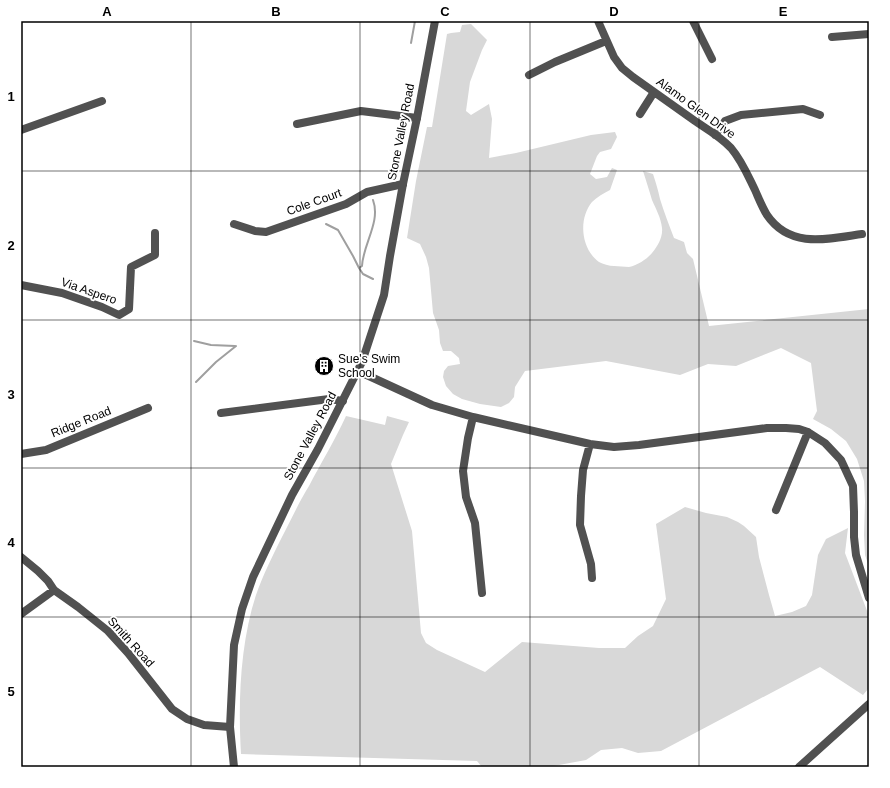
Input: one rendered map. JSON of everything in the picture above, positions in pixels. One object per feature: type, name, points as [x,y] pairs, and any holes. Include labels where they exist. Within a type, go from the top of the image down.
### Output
[{"type":"street","name":"Stone Valley Road","points":[[234,767],[230,727],[234,644],[242,609],[253,577],[292,495],[318,449],[358,371],[384,295],[403,184],[435,21]]},
{"type":"street","name":"Alamo Glen Drive","points":[[598,21],[614,58],[622,68],[731,147],[745,167],[767,215],[778,226],[788,234],[809,240],[820,240],[862,234]]},
{"type":"street","points":[[693,21],[712,59]]},
{"type":"street","points":[[832,37],[869,34]]},
{"type":"street","points":[[529,75],[555,62],[606,41]]},
{"type":"street","points":[[640,114],[654,92]]},
{"type":"street","points":[[21,130],[102,101]]},
{"type":"street","points":[[715,135],[725,121],[741,115],[803,109],[820,115]]},
{"type":"street","points":[[297,124],[360,111],[417,118]]},
{"type":"street","name":"Cole Court","points":[[234,224],[255,231],[266,232],[346,204],[367,192],[403,184]]},
{"type":"street","name":"Via Aspero","points":[[21,285],[62,293],[102,307],[119,315],[129,309],[131,267],[155,255],[155,233]]},
{"type":"street","points":[[358,371],[432,405],[473,417],[590,444],[614,447],[767,428],[798,429],[808,432],[825,443],[841,460],[853,486],[856,556],[869,598]]},
{"type":"street","points":[[221,413],[329,399],[342,402]]},
{"type":"street","name":"Ridge Road","points":[[21,454],[46,450],[148,408]]},
{"type":"street","points":[[473,417],[462,471],[466,497],[475,523],[482,593]]},
{"type":"street","points":[[776,510],[808,432]]},
{"type":"street","points":[[590,444],[583,470],[580,525],[591,564],[592,578]]},
{"type":"street","name":"Smith Road","points":[[21,557],[48,581],[54,590],[108,631],[128,653],[172,709],[187,719],[204,725],[230,727]]},
{"type":"street","points":[[21,614],[54,590]]},
{"type":"street","points":[[800,767],[869,704]]},
{"type":"shaded area","points":[[471,24],[487,40],[470,82],[466,111],[471,115],[489,104],[492,119],[489,158],[591,135],[615,132],[617,137],[611,149],[600,152],[590,174],[596,179],[607,177],[612,168],[617,170],[610,190],[592,202],[583,225],[585,242],[588,250],[599,262],[612,266],[632,266],[648,257],[660,241],[662,235],[661,224],[643,171],[653,174],[674,238],[684,242],[687,253],[693,259],[709,326],[869,309],[869,567],[865,555],[864,481],[857,459],[846,441],[831,429],[813,419],[817,411],[811,363],[781,348],[736,366],[708,364],[680,375],[606,361],[525,371],[515,387],[514,397],[509,403],[501,407],[480,404],[462,399],[453,394],[446,386],[443,377],[444,371],[448,366],[460,364],[459,358],[451,351],[443,351],[440,343],[439,330],[433,313],[429,268],[426,257],[420,244],[407,238],[416,181],[427,127],[432,127],[447,34],[460,32],[462,25]]},
{"type":"shaded area","points":[[346,416],[385,425],[387,416],[409,422],[391,464],[412,531],[421,633],[426,643],[437,650],[485,672],[522,642],[599,648],[625,648],[638,636],[653,626],[666,599],[656,524],[685,507],[727,517],[744,526],[756,537],[759,557],[775,616],[792,612],[806,606],[812,595],[818,555],[826,539],[848,528],[845,553],[869,616],[869,688],[863,695],[820,667],[661,751],[638,753],[622,748],[601,750],[586,760],[548,767],[482,767],[477,761],[241,754],[241,674],[246,633],[256,595],[282,537]]},
{"type":"waterway","points":[[411,43],[415,21]]},
{"type":"waterway","points":[[373,200],[375,216],[362,266],[359,268],[363,274],[373,279]]},
{"type":"waterway","points":[[326,224],[338,230],[359,268]]},
{"type":"waterway","points":[[194,341],[211,345],[235,346]]},
{"type":"waterway","points":[[196,382],[216,362],[236,346]]},
{"type":"place","name":"Sue's Swim School","points":[[324,366]]}]
